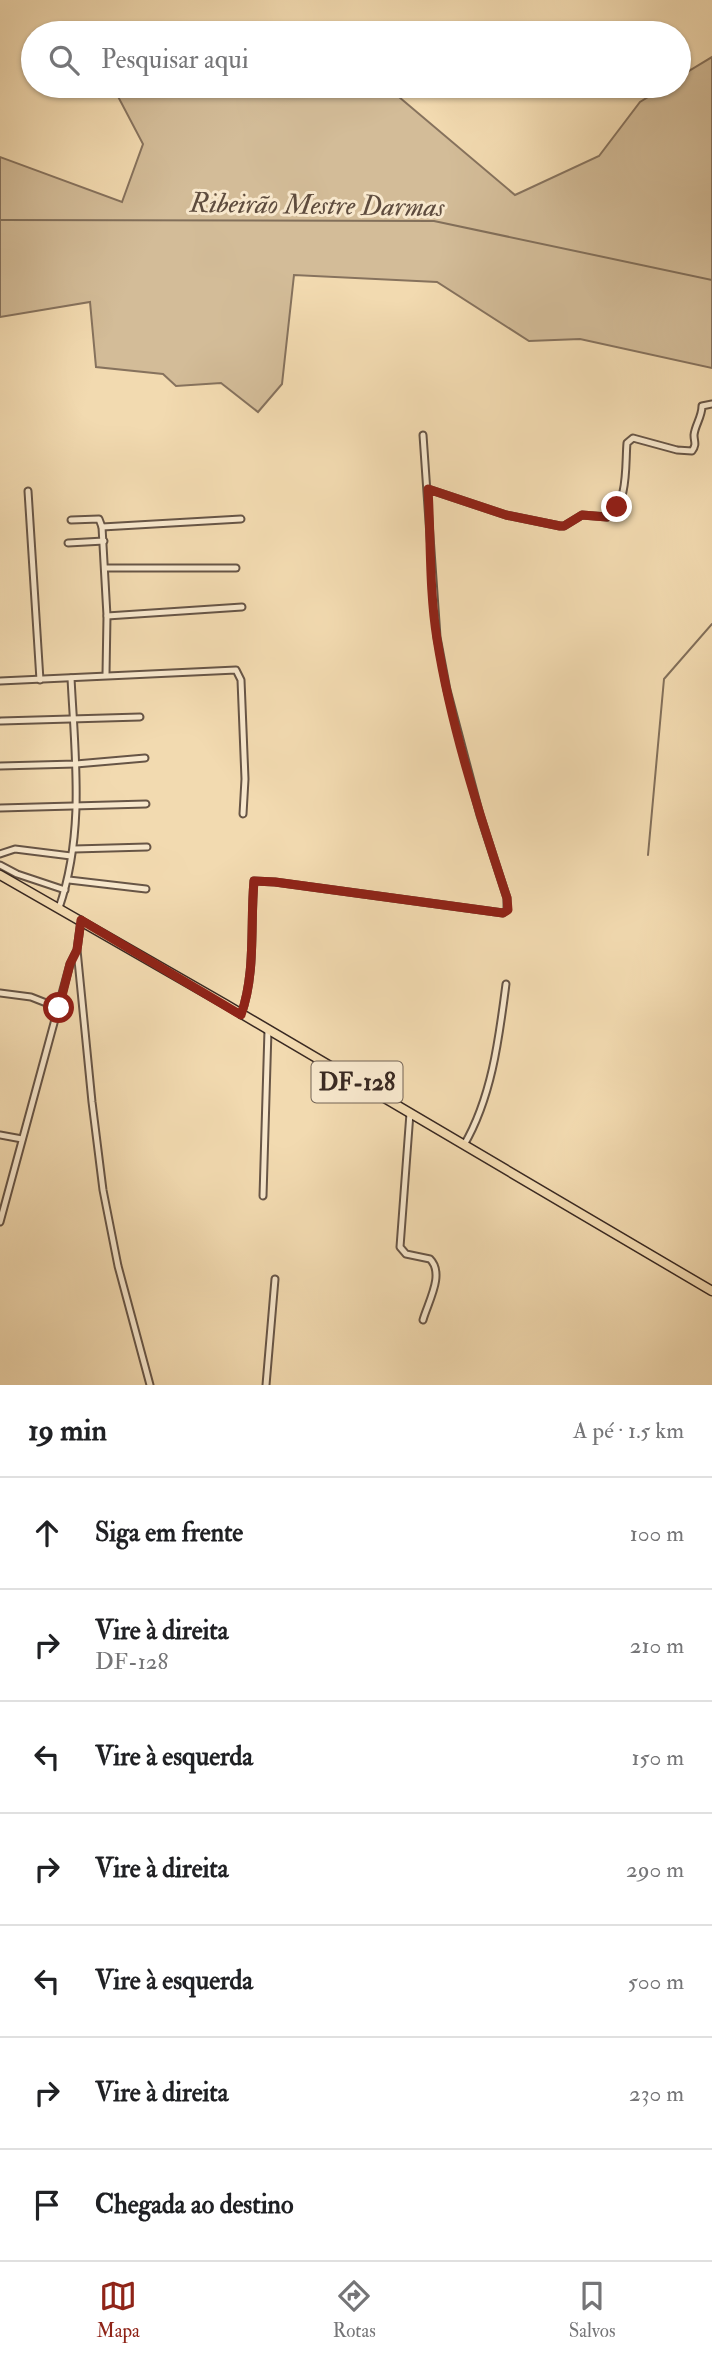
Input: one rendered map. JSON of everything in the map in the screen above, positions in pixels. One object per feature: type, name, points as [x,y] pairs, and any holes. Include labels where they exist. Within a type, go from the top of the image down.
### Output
[{"type":"main road","name":"DF-128","points":[[0,875],[712,1291]]},
{"type":"street","points":[[428,489],[506,515],[560,526],[582,515],[607,517],[617,507],[622,494],[626,443],[633,438],[677,450],[692,451],[702,406],[712,404]]},
{"type":"street","points":[[241,1015],[247,998],[250,974],[254,881],[503,913],[508,910],[507,898],[480,815],[460,740],[437,637],[423,435]]},
{"type":"street","points":[[28,491],[40,680]]},
{"type":"street","points":[[71,520],[99,519],[102,527],[107,616],[106,674]]},
{"type":"street","points":[[102,527],[241,519]]},
{"type":"street","points":[[68,543],[104,541]]},
{"type":"street","points":[[105,568],[236,568]]},
{"type":"street","points":[[107,616],[242,607]]},
{"type":"street","points":[[0,681],[236,670],[240,674],[245,779],[243,814]]},
{"type":"street","points":[[59,908],[69,880],[78,806],[71,678]]},
{"type":"street","points":[[1,721],[140,717]]},
{"type":"street","points":[[0,766],[76,764],[145,758]]},
{"type":"street","points":[[0,808],[146,804]]},
{"type":"street","points":[[74,849],[147,847]]},
{"type":"street","points":[[0,854],[15,849],[71,856]]},
{"type":"street","points":[[0,865],[65,890]]},
{"type":"street","points":[[69,880],[146,889]]},
{"type":"street","points":[[81,920],[77,950],[103,1190],[118,1266],[150,1385]]},
{"type":"street","points":[[0,1222],[70,964],[77,950]]},
{"type":"street","points":[[464,1145],[477,1123],[499,1041],[506,984]]},
{"type":"street","points":[[0,993],[31,997],[59,1008]]},
{"type":"street","points":[[262,1196],[268,1030]]},
{"type":"street","points":[[410,1113],[400,1247],[406,1254],[430,1259],[436,1269],[435,1285],[423,1320]]},
{"type":"street","points":[[0,1135],[22,1139]]},
{"type":"street","points":[[266,1385],[275,1279]]},
{"type":"shaded area","points":[[712,57],[712,368],[580,339],[529,341],[437,282],[294,275],[282,384],[258,412],[221,383],[176,386],[163,374],[96,367],[90,302],[0,317],[0,157],[122,202],[143,144],[119,98],[400,98],[515,195],[599,156],[640,102],[646,98],[691,98],[691,70]]},
{"type":"waterway","name":"Ribeirão Mestre Darmas","points":[[0,220],[434,221],[712,280]]},
{"type":"waterway","points":[[648,855],[664,679],[712,624]]},
{"type":"route","points":[[59,1008],[70,964],[77,950],[81,920],[225,1003],[241,1015],[247,998],[250,974],[254,881],[503,913],[508,910],[507,898],[480,815],[447,690],[437,637],[428,489],[506,515],[560,526],[582,515],[607,517],[617,507]]}]
